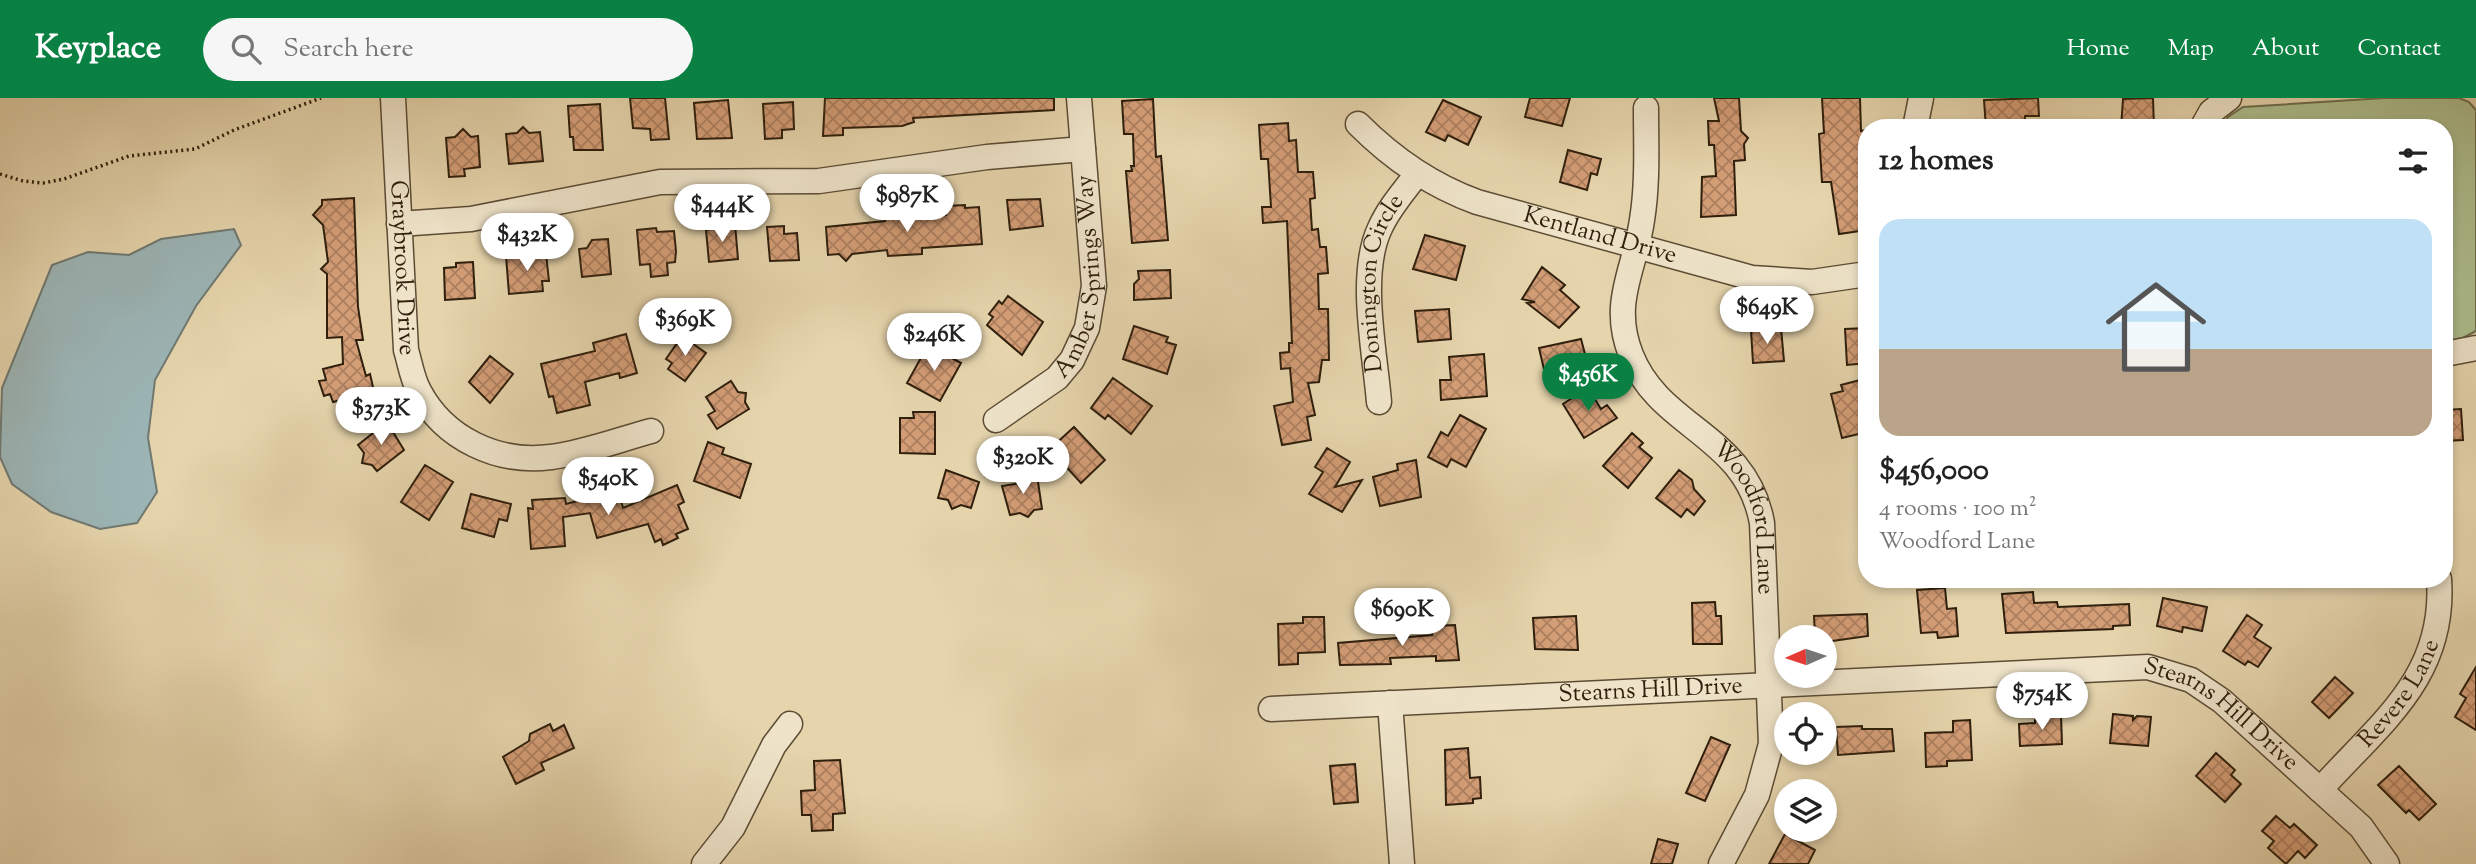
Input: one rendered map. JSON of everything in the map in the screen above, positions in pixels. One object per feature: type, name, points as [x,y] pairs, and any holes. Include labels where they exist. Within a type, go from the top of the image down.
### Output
[{"type":"street","name":"Graybrook Drive","points":[[393,98],[408,360],[422,395],[445,424],[463,438],[488,451],[527,459],[559,456],[650,431]]},
{"type":"street","name":"Amber Springs Way","points":[[996,420],[1057,378],[1072,360],[1087,328],[1094,286],[1079,98]]},
{"type":"street","points":[[1917,119],[1920,98]]},
{"type":"street","points":[[2207,119],[2211,112],[2229,98]]},
{"type":"street","name":"Woodford Lane","points":[[1646,108],[1645,195],[1622,306],[1624,332],[1632,358],[1658,397],[1736,463],[1748,482],[1760,513],[1771,744],[1763,779],[1721,864]]},
{"type":"street","name":"Kentland Drive","points":[[1358,124],[1378,145],[1417,174],[1477,202],[1635,247],[1766,280],[1812,282],[1858,275]]},
{"type":"street","points":[[399,225],[471,219],[660,182],[819,181],[986,157],[1083,149]]},
{"type":"street","name":"Donington Circle","points":[[1379,402],[1370,285],[1371,258],[1380,228],[1417,174]]},
{"type":"street","points":[[2453,352],[2476,348]]},
{"type":"street","name":"Revere Lane","points":[[2320,790],[2421,674],[2438,633],[2439,588]]},
{"type":"street","name":"Stearns Hill Drive","points":[[1271,709],[2129,667],[2166,670],[2207,689],[2361,827],[2387,864]]},
{"type":"street","points":[[1390,703],[1402,864]]},
{"type":"street","points":[[704,864],[733,827],[774,745],[790,724]]},
{"type":"path","points":[[0,174],[23,181],[43,183],[64,179],[129,156],[195,149],[233,130],[321,98]]},
{"type":"green space","points":[[2384,98],[2459,98],[2469,102],[2476,110],[2476,331],[2453,343],[2453,119],[2227,119],[2243,107]]},
{"type":"water","points":[[234,229],[241,245],[196,306],[155,380],[148,438],[157,492],[137,523],[100,529],[51,512],[12,484],[0,457],[2,388],[52,265],[88,252],[129,255],[161,239]]},
{"type":"building","points":[[630,98],[665,98],[669,139],[651,140],[650,129],[633,128]]},
{"type":"building","points":[[825,98],[1054,98],[1054,110],[913,118],[914,122],[902,126],[843,128],[843,135],[823,136]]},
{"type":"building","points":[[1530,98],[1570,98],[1562,126],[1525,117]]},
{"type":"building","points":[[1714,98],[1739,98],[1741,131],[1748,138],[1744,144],[1745,160],[1734,161],[1736,215],[1701,217],[1702,177],[1716,176],[1714,145],[1709,145],[1708,121],[1719,121]]},
{"type":"building","points":[[1822,98],[1860,98],[1858,231],[1839,234],[1831,182],[1822,182],[1819,134],[1824,133]]},
{"type":"building","points":[[2038,98],[2039,116],[2025,116],[2025,119],[1985,119],[1984,100]]},
{"type":"building","points":[[2153,98],[2154,119],[2122,119],[2123,99]]},
{"type":"building","points":[[1153,99],[1156,157],[1161,156],[1168,240],[1132,243],[1126,171],[1132,171],[1131,166],[1134,166],[1133,134],[1124,134],[1122,101]]},
{"type":"building","points":[[728,100],[732,138],[697,139],[694,103]]},
{"type":"building","points":[[1443,100],[1481,117],[1468,145],[1448,135],[1445,141],[1426,132]]},
{"type":"building","points":[[793,102],[794,129],[782,130],[782,138],[765,139],[763,104]]},
{"type":"building","points":[[600,104],[603,150],[574,150],[573,137],[570,137],[568,106]]},
{"type":"building","points":[[1288,123],[1289,141],[1296,140],[1298,172],[1313,172],[1315,198],[1310,199],[1312,230],[1318,229],[1320,247],[1326,247],[1328,273],[1318,274],[1319,309],[1328,309],[1329,360],[1322,360],[1319,382],[1308,383],[1315,415],[1307,417],[1311,440],[1282,445],[1274,406],[1293,402],[1290,368],[1281,369],[1280,353],[1289,352],[1289,343],[1292,343],[1287,221],[1263,223],[1262,207],[1271,207],[1268,159],[1261,159],[1259,125]]},
{"type":"building","points":[[523,127],[529,133],[540,132],[543,161],[509,164],[506,134],[517,133]]},
{"type":"building","points":[[463,129],[471,137],[478,136],[480,167],[464,169],[465,176],[449,177],[446,138],[455,137]]},
{"type":"building","points":[[1568,150],[1601,159],[1597,175],[1591,173],[1587,190],[1560,182]]},
{"type":"building","points":[[354,198],[358,307],[363,340],[356,340],[366,376],[370,374],[376,400],[356,405],[354,397],[333,402],[330,394],[324,396],[319,381],[326,380],[323,369],[343,364],[342,337],[327,338],[327,274],[321,269],[328,262],[323,225],[313,215],[322,205],[322,200]]},
{"type":"building","points":[[1040,199],[1043,226],[1010,230],[1007,200]]},
{"type":"building","points":[[965,205],[965,208],[979,207],[982,244],[922,248],[922,254],[888,256],[887,250],[852,254],[846,261],[839,254],[828,255],[826,227],[885,221],[885,216],[901,214],[902,219],[946,215],[945,206]]},
{"type":"building","points":[[735,224],[738,259],[709,262],[706,230]]},
{"type":"building","points":[[784,226],[784,234],[797,233],[799,260],[770,261],[767,227]]},
{"type":"building","points":[[656,228],[657,232],[674,231],[675,262],[667,263],[668,275],[651,277],[650,264],[640,265],[637,230]]},
{"type":"building","points":[[1425,235],[1465,246],[1456,280],[1413,269]]},
{"type":"building","points":[[608,239],[611,274],[582,277],[579,249],[587,248],[592,240]]},
{"type":"building","points":[[546,254],[549,281],[542,281],[543,291],[509,294],[506,256]]},
{"type":"building","points":[[473,262],[475,298],[445,300],[444,268],[456,267],[456,263]]},
{"type":"building","points":[[1542,267],[1565,285],[1560,290],[1579,307],[1559,328],[1527,303],[1535,302],[1522,299]]},
{"type":"building","points":[[1170,270],[1171,298],[1134,300],[1134,284],[1139,279],[1138,271]]},
{"type":"building","points":[[1008,296],[1043,322],[1022,355],[987,325],[993,317],[989,314],[999,301],[1002,304]]},
{"type":"building","points":[[1449,309],[1451,339],[1418,342],[1415,311]]},
{"type":"building","points":[[1134,326],[1168,337],[1166,342],[1176,345],[1167,374],[1123,359]]},
{"type":"building","points":[[1781,328],[1784,361],[1753,363],[1751,330]]},
{"type":"building","points":[[1858,328],[1858,364],[1847,365],[1845,329]]},
{"type":"building","points":[[626,334],[637,373],[620,378],[619,373],[585,382],[590,405],[557,413],[553,396],[549,397],[541,364],[595,351],[593,343]]},
{"type":"building","points":[[682,336],[706,353],[685,381],[668,369],[672,363],[666,359]]},
{"type":"building","points":[[1581,339],[1585,354],[1580,355],[1584,372],[1547,382],[1539,348]]},
{"type":"building","points":[[928,345],[961,363],[940,401],[907,383]]},
{"type":"building","points":[[1484,354],[1487,396],[1441,400],[1440,380],[1451,380],[1449,357]]},
{"type":"building","points":[[490,356],[513,374],[490,403],[469,382]]},
{"type":"building","points":[[1113,378],[1152,406],[1131,434],[1108,415],[1105,419],[1091,408]]},
{"type":"building","points":[[731,381],[738,392],[746,393],[745,402],[749,409],[717,429],[708,415],[715,411],[706,397]]},
{"type":"building","points":[[1858,381],[1858,434],[1842,438],[1831,394],[1843,391],[1841,385]]},
{"type":"building","points":[[1588,388],[1601,409],[1607,405],[1617,418],[1584,438],[1563,404]]},
{"type":"building","points":[[2461,409],[2463,440],[2453,441],[2453,410]]},
{"type":"building","points":[[913,412],[935,412],[935,454],[900,453],[900,418],[914,418]]},
{"type":"building","points":[[1460,415],[1486,429],[1466,467],[1451,459],[1447,467],[1428,457],[1441,432],[1448,436]]},
{"type":"building","points":[[387,422],[404,450],[377,471],[372,465],[362,463],[364,453],[358,445]]},
{"type":"building","points":[[1074,427],[1105,460],[1081,483],[1050,449]]},
{"type":"building","points":[[1632,433],[1643,443],[1639,447],[1652,458],[1628,488],[1603,466]]},
{"type":"building","points":[[708,442],[724,448],[722,454],[751,464],[740,498],[694,481]]},
{"type":"building","points":[[1327,448],[1350,462],[1335,487],[1362,480],[1342,512],[1309,494],[1323,472],[1315,467]]},
{"type":"building","points":[[1416,460],[1421,497],[1380,506],[1373,477],[1398,470],[1397,464]]},
{"type":"building","points":[[425,465],[453,482],[429,520],[401,502]]},
{"type":"building","points":[[946,470],[979,482],[971,508],[961,505],[952,509],[948,500],[938,498]]},
{"type":"building","points":[[1679,470],[1692,480],[1694,489],[1705,501],[1694,515],[1687,509],[1681,517],[1656,498]]},
{"type":"building","points":[[1037,475],[1042,509],[1034,510],[1028,517],[1020,513],[1010,515],[1002,486],[1021,483],[1020,477]]},
{"type":"building","points":[[677,485],[684,502],[678,505],[688,529],[676,534],[678,538],[663,545],[661,539],[655,542],[648,524],[597,538],[590,513],[563,517],[565,546],[531,549],[528,508],[533,509],[532,500],[565,498],[566,504],[618,490],[623,508]]},
{"type":"building","points":[[471,494],[511,504],[507,521],[499,519],[494,537],[462,528]]},
{"type":"building","points":[[1945,588],[1947,609],[1956,608],[1958,636],[1938,638],[1937,632],[1921,633],[1917,590]]},
{"type":"building","points":[[2033,592],[2034,603],[2057,602],[2058,607],[2129,604],[2130,625],[2113,626],[2113,629],[2006,633],[2002,594]]},
{"type":"building","points":[[2163,598],[2207,607],[2202,631],[2183,627],[2182,632],[2157,626]]},
{"type":"building","points":[[1715,602],[1716,616],[1721,616],[1722,644],[1693,644],[1692,603]]},
{"type":"building","points":[[1867,614],[1868,636],[1838,640],[1838,625],[1814,625],[1814,616]]},
{"type":"building","points":[[2247,615],[2262,625],[2254,637],[2271,648],[2258,667],[2248,661],[2245,665],[2223,651]]},
{"type":"building","points":[[1576,616],[1578,650],[1535,649],[1533,618]]},
{"type":"building","points":[[1303,617],[1324,617],[1325,652],[1298,653],[1298,664],[1279,665],[1278,624],[1303,623]]},
{"type":"building","points":[[1455,625],[1459,660],[1436,661],[1436,656],[1390,658],[1391,664],[1340,665],[1338,643],[1432,635],[1432,626]]},
{"type":"building","points":[[2476,667],[2476,730],[2455,717],[2466,698],[2460,694]]},
{"type":"building","points":[[2335,677],[2353,693],[2329,718],[2312,702]]},
{"type":"building","points":[[2113,714],[2133,716],[2133,720],[2137,716],[2151,717],[2148,746],[2110,743]]},
{"type":"building","points":[[2061,715],[2062,744],[2020,746],[2019,724],[2035,723],[2035,720],[2042,719],[2041,716]]},
{"type":"building","points":[[1970,720],[1972,760],[1947,761],[1947,766],[1926,767],[1925,733],[1953,732],[1953,721]]},
{"type":"building","points":[[550,724],[553,731],[564,725],[574,748],[541,763],[544,770],[516,784],[503,757],[529,741],[530,734]]},
{"type":"building","points":[[1837,727],[1892,729],[1894,751],[1838,755]]},
{"type":"building","points":[[1711,737],[1730,745],[1705,801],[1686,793]]},
{"type":"building","points":[[1468,748],[1470,778],[1480,777],[1481,798],[1473,799],[1473,803],[1446,805],[1445,750]]},
{"type":"building","points":[[2216,753],[2235,770],[2231,775],[2241,784],[2225,802],[2196,776]]},
{"type":"building","points":[[840,760],[845,813],[833,814],[833,830],[812,831],[811,815],[802,815],[801,791],[815,790],[814,761]]},
{"type":"building","points":[[1355,764],[1358,802],[1334,804],[1330,766]]},
{"type":"building","points":[[2399,766],[2436,804],[2419,820],[2409,810],[2406,813],[2378,785]]},
{"type":"building","points":[[2276,816],[2290,828],[2294,824],[2317,845],[2305,858],[2298,851],[2286,864],[2268,848],[2274,841],[2262,831]]},
{"type":"building","points":[[1658,839],[1678,844],[1672,864],[1651,864]]},
{"type":"building","points":[[1781,842],[1800,842],[1815,850],[1808,864],[1769,864]]}]
